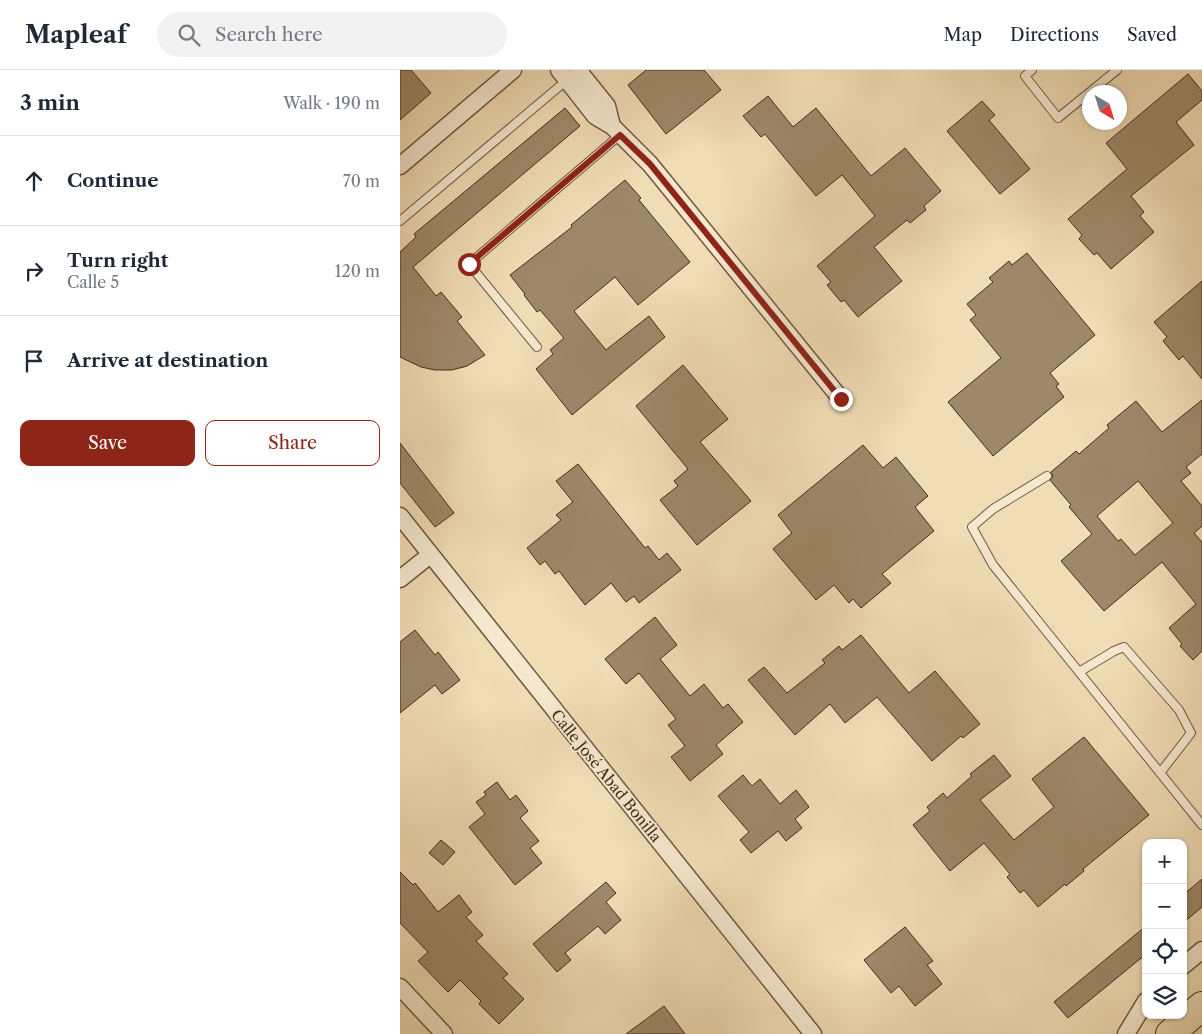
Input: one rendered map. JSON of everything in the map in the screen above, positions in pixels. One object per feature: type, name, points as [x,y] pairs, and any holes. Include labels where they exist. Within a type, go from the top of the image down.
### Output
[{"type":"highway","points":[[1170,1034],[1202,1006]]},
{"type":"street","points":[[400,166],[514,70]]},
{"type":"street","points":[[568,74],[595,116],[616,130],[650,164],[841,399]]},
{"type":"street","name":"Calle José Abad Bonilla","points":[[400,516],[813,1034]]},
{"type":"street","points":[[400,579],[430,556]]},
{"type":"street","points":[[1187,963],[1202,950]]},
{"type":"street","points":[[400,987],[444,1034]]},
{"type":"street","points":[[1126,1034],[1142,1008]]},
{"type":"lane","points":[[1032,70],[1022,73],[1058,118],[1117,70]]},
{"type":"lane","points":[[400,220],[568,74]]},
{"type":"lane","points":[[538,347],[469,264],[616,130]]},
{"type":"lane","points":[[1047,476],[992,510],[972,527],[993,564],[1202,825]]},
{"type":"lane","points":[[1079,672],[1114,650],[1124,647],[1180,710],[1191,733],[1160,774]]},
{"type":"building","points":[[400,70],[411,70],[431,93],[400,120]]},
{"type":"building","points":[[646,70],[704,70],[721,90],[666,134],[628,85]]},
{"type":"building","points":[[1188,74],[1202,91],[1202,100],[1176,122],[1194,145],[1131,196],[1144,212],[1140,216],[1154,232],[1111,269],[1097,253],[1094,255],[1079,239],[1082,235],[1068,219],[1127,169],[1106,143],[1121,130],[1127,130],[1127,125]]},
{"type":"building","points":[[768,96],[793,127],[816,108],[871,176],[905,148],[941,191],[924,206],[926,210],[910,223],[907,220],[874,247],[902,281],[858,317],[844,300],[841,302],[827,285],[831,282],[817,266],[875,216],[842,175],[816,196],[765,134],[761,137],[743,116]]},
{"type":"building","points":[[982,101],[995,115],[989,120],[1030,169],[1000,194],[947,131]]},
{"type":"building","points":[[565,108],[580,126],[413,267],[436,296],[441,292],[462,317],[457,321],[485,355],[467,366],[452,370],[435,370],[421,367],[400,357],[400,252],[416,237],[414,234]]},
{"type":"building","points":[[625,180],[690,262],[638,305],[615,277],[574,311],[606,350],[649,316],[665,337],[572,415],[536,369],[553,354],[550,350],[564,338],[540,310],[537,312],[510,275],[572,227],[571,225]]},
{"type":"building","points":[[1027,253],[1095,335],[1050,373],[1059,384],[1056,386],[1064,397],[993,456],[948,402],[1001,358],[970,320],[976,315],[967,304],[993,282],[989,278],[1009,261],[1012,265]]},
{"type":"building","points":[[1202,281],[1202,379],[1183,356],[1179,360],[1163,341],[1167,337],[1154,322]]},
{"type":"building","points":[[683,365],[728,419],[700,442],[751,501],[697,545],[660,500],[678,486],[674,481],[688,469],[636,406]]},
{"type":"building","points":[[1202,400],[1202,454],[1186,467],[1191,473],[1181,481],[1202,506],[1202,526],[1194,533],[1202,542],[1202,651],[1193,660],[1180,646],[1182,644],[1169,628],[1196,604],[1162,562],[1104,611],[1061,561],[1092,534],[1069,507],[1071,505],[1050,480],[1053,476],[1051,472],[1076,451],[1079,454],[1109,428],[1107,425],[1136,401],[1162,432]],"holes":[[[1138,481],[1173,523],[1135,555],[1121,539],[1118,541],[1097,516]]]},
{"type":"building","points":[[400,443],[454,513],[435,527],[400,483]]},
{"type":"building","points":[[863,445],[883,468],[896,457],[928,496],[915,507],[934,531],[882,574],[891,583],[861,608],[853,599],[849,603],[834,585],[816,600],[773,549],[792,533],[778,515]]},
{"type":"building","points":[[578,464],[645,548],[648,546],[659,560],[667,553],[681,570],[639,603],[634,596],[626,602],[611,583],[585,605],[559,571],[555,574],[545,561],[540,565],[527,548],[561,520],[556,515],[573,502],[556,481]]},
{"type":"building","points":[[655,617],[677,645],[660,659],[690,696],[704,684],[723,708],[728,704],[743,722],[716,745],[723,754],[690,781],[671,757],[685,746],[668,725],[676,719],[639,673],[626,684],[605,659]]},
{"type":"building","points":[[415,630],[435,655],[438,652],[460,680],[442,694],[435,685],[400,713],[400,642]]},
{"type":"building","points":[[861,635],[909,693],[935,671],[980,724],[963,738],[961,736],[932,761],[877,697],[845,723],[830,704],[795,735],[748,680],[764,667],[787,693],[825,663],[822,660],[839,646],[842,650]]},
{"type":"building","points":[[1084,737],[1149,815],[1083,869],[1084,871],[1066,886],[1065,884],[1038,907],[1024,890],[1020,893],[1007,877],[1010,874],[984,843],[950,871],[913,825],[930,811],[927,807],[943,793],[947,798],[972,776],[970,774],[994,755],[1011,776],[980,800],[1014,840],[1054,807],[1032,779]]},
{"type":"building","points":[[743,775],[752,786],[760,779],[780,804],[796,790],[809,807],[795,819],[802,828],[786,841],[778,831],[751,853],[740,840],[749,832],[718,796]]},
{"type":"building","points":[[497,782],[510,800],[516,795],[528,811],[520,818],[539,841],[530,848],[542,863],[515,885],[469,827],[485,814],[476,802],[486,795],[484,792]]},
{"type":"building","points":[[441,840],[455,852],[443,865],[429,853]]},
{"type":"building","points":[[400,872],[413,885],[415,883],[438,912],[459,895],[472,912],[466,917],[483,935],[476,941],[508,974],[503,978],[524,999],[499,1024],[479,1004],[481,1001],[460,980],[448,992],[418,961],[428,952],[400,923]]},
{"type":"building","points":[[1202,879],[1202,907],[1187,920],[1187,892]]},
{"type":"building","points":[[606,882],[616,893],[606,902],[621,920],[605,934],[598,926],[565,953],[571,960],[557,972],[533,944]]},
{"type":"building","points":[[905,927],[933,961],[927,965],[942,984],[915,1006],[899,986],[891,993],[864,960]]},
{"type":"building","points":[[1142,929],[1142,957],[1068,1018],[1054,1002]]},
{"type":"building","points":[[664,1006],[685,1034],[626,1034]]},
{"type":"route","points":[[469,264],[620,135],[650,164],[841,399]]}]
